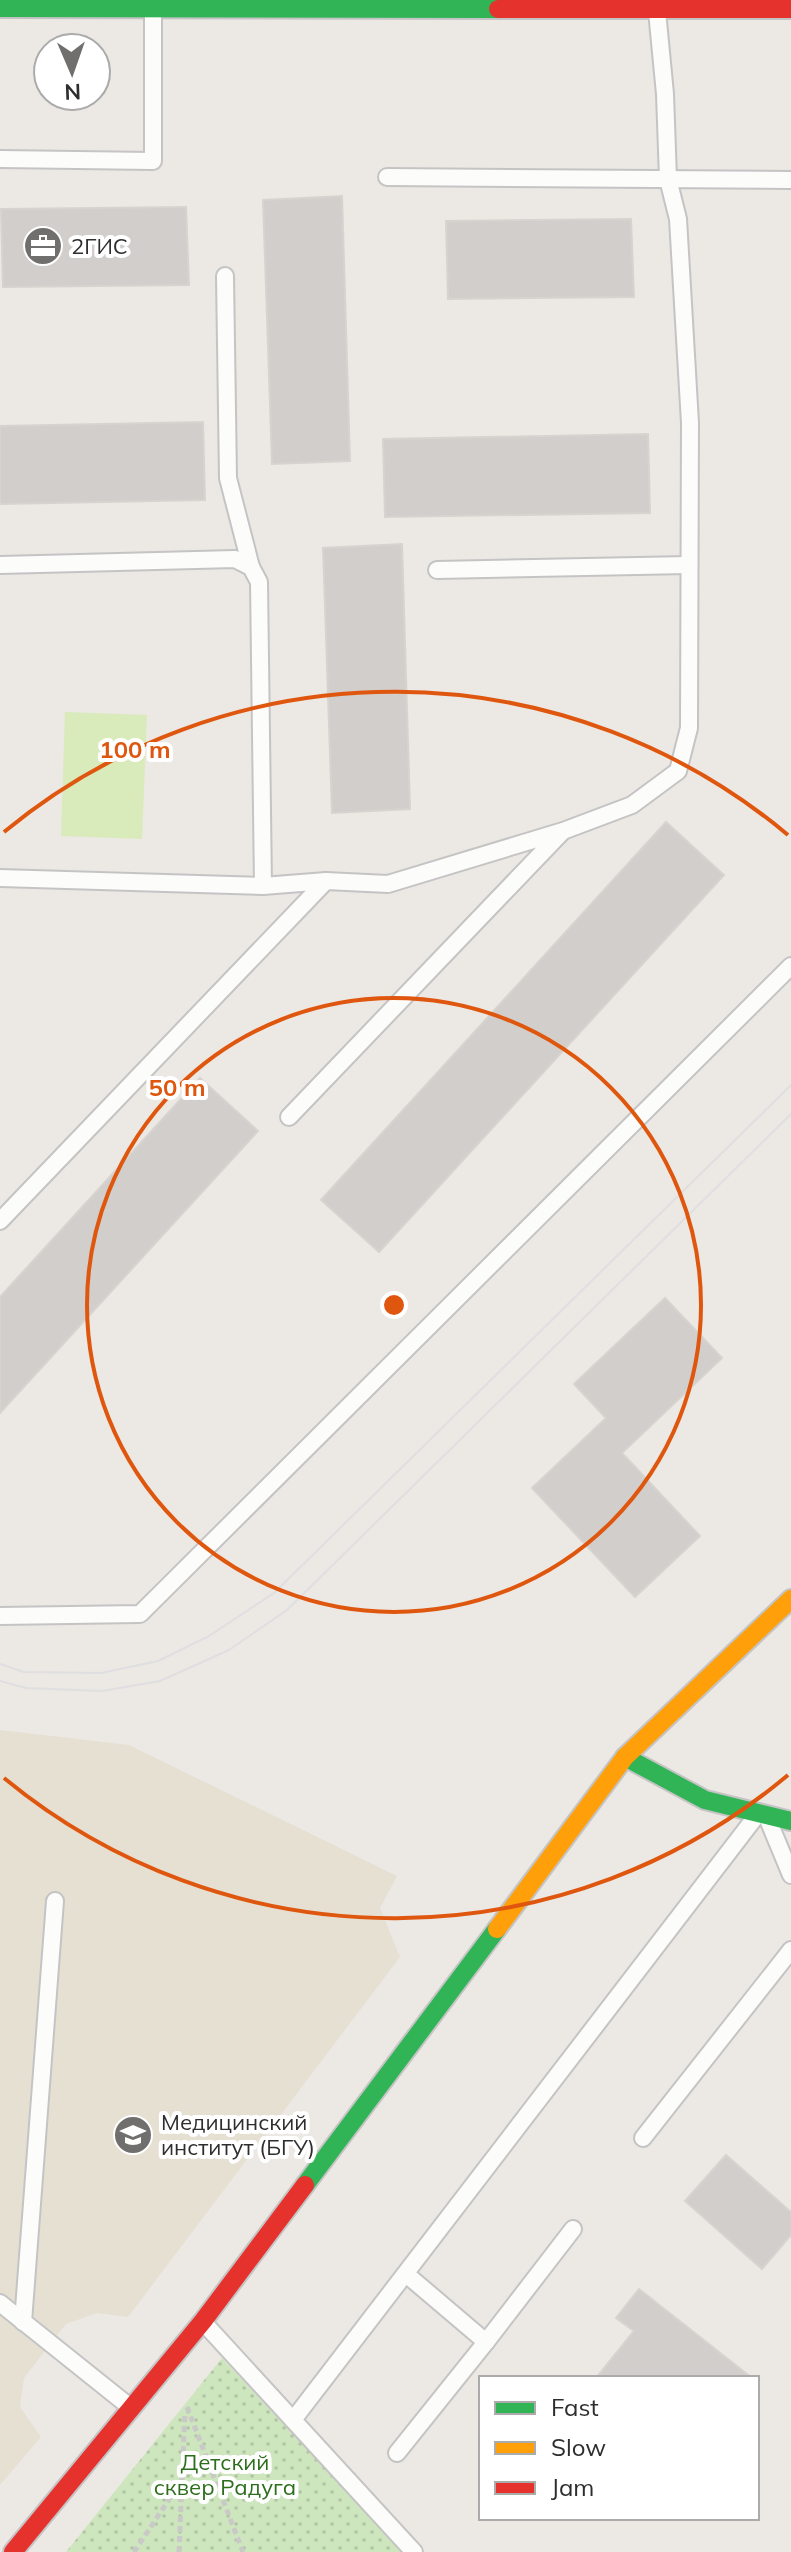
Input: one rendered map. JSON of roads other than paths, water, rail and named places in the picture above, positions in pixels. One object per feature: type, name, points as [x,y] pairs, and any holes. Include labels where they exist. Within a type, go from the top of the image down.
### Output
[{"type":"street","points":[[0,8],[791,9]]},
{"type":"street","points":[[13,2552],[203,2321],[625,1757],[791,1599]]},
{"type":"street","points":[[625,1757],[705,1800],[791,1821]]},
{"type":"lane","points":[[0,159],[153,161],[153,8]]},
{"type":"lane","points":[[0,878],[263,886],[326,881],[388,884],[563,831],[632,805],[678,771],[689,728],[690,423],[678,219],[668,179],[665,94],[657,9]]},
{"type":"lane","points":[[387,177],[791,180]]},
{"type":"lane","points":[[225,276],[228,478],[251,567],[259,582],[263,886]]},
{"type":"lane","points":[[0,565],[235,559],[251,567]]},
{"type":"lane","points":[[437,570],[689,565]]},
{"type":"lane","points":[[289,1117],[563,831]]},
{"type":"lane","points":[[0,1221],[326,881]]},
{"type":"lane","points":[[0,1616],[140,1614],[791,966]]},
{"type":"lane","points":[[293,2420],[762,1815],[791,1875]]},
{"type":"lane","points":[[23,2322],[55,1901]]},
{"type":"lane","points":[[643,2138],[791,1950]]},
{"type":"lane","points":[[397,2453],[573,2229]]},
{"type":"lane","points":[[406,2274],[486,2342]]},
{"type":"lane","points":[[0,2303],[131,2408]]},
{"type":"lane","points":[[203,2321],[414,2552]]},
{"type":"tram line","points":[[0,1664],[24,1672],[101,1673],[158,1661],[209,1636],[274,1593],[791,1085]]},
{"type":"tram line","points":[[0,1681],[26,1688],[102,1691],[160,1681],[229,1650],[287,1610],[791,1114]]},
{"type":"place","name":"2ГИС","points":[[43,246]]},
{"type":"place","name":"Медицинский институт (БГУ)","points":[[133,2135]]},
{"type":"park label","name":"Детский сквер Радуга","points":[[225,2474]]}]
